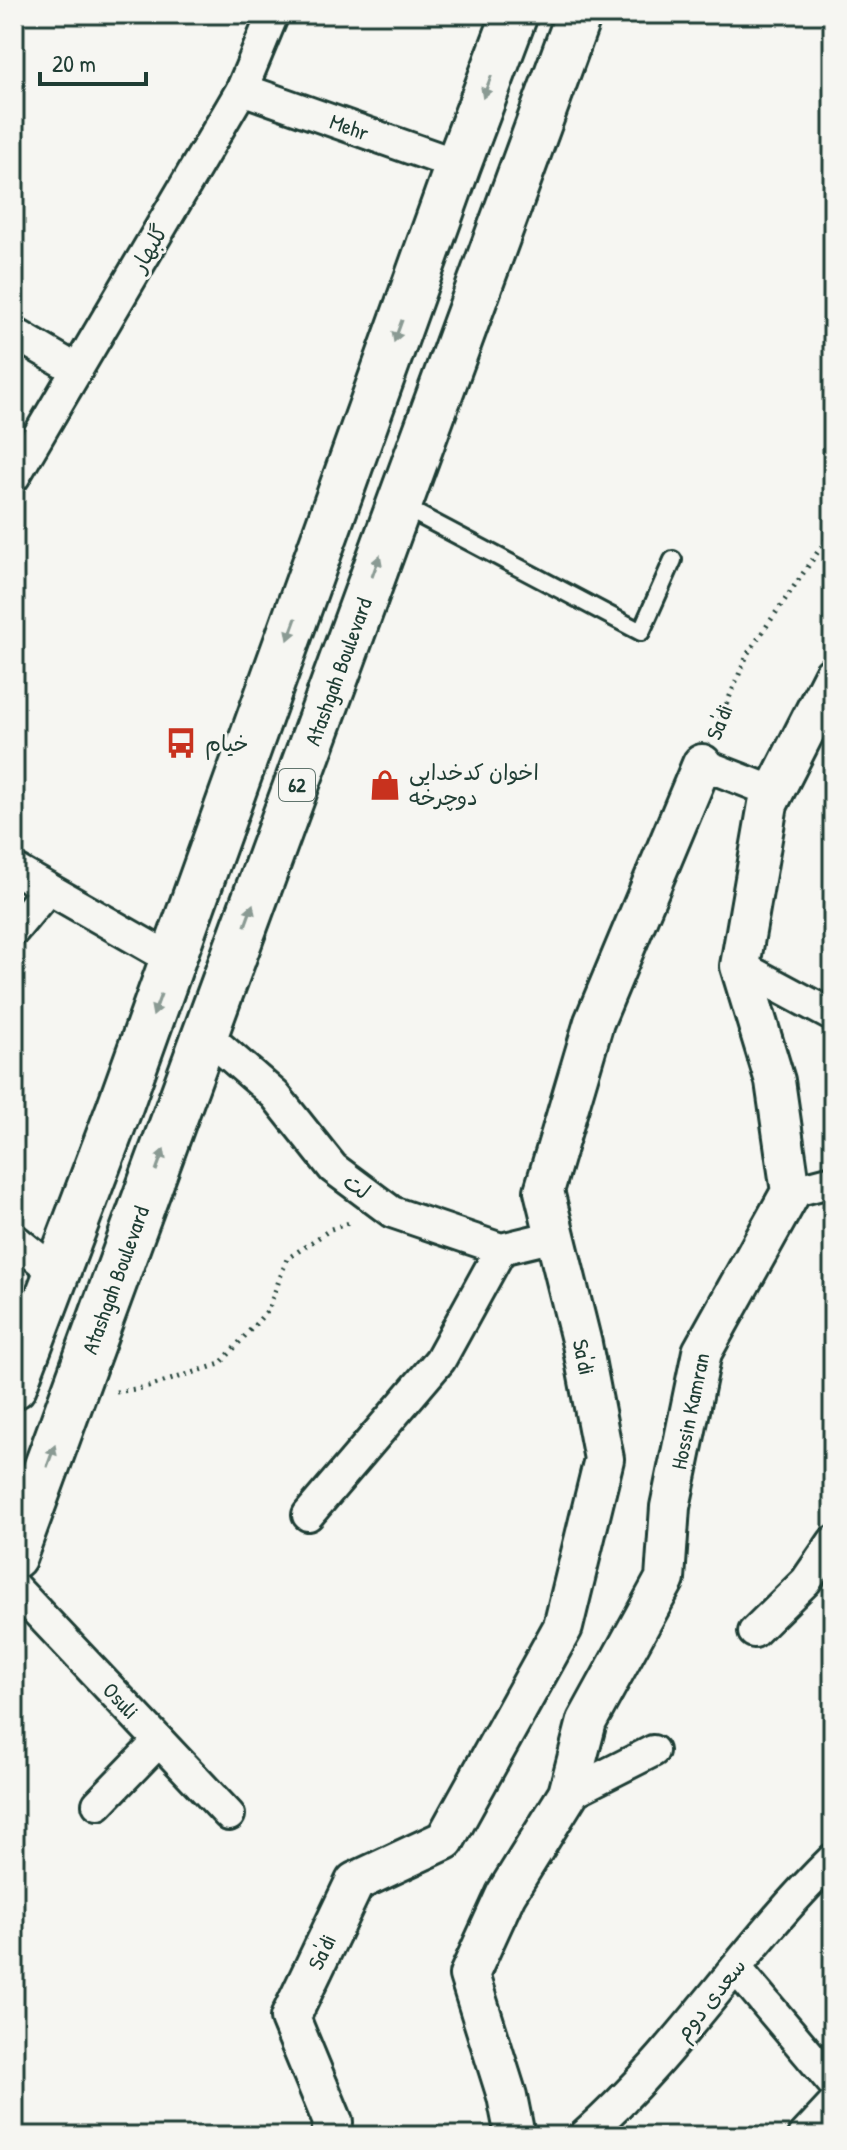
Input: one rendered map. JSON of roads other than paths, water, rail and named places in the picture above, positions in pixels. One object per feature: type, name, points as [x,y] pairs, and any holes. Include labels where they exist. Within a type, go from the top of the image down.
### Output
[{"type":"main road","points":[[14,1386],[173,960],[515,14]]},
{"type":"main road","name":"Atashgah Boulevard","points":[[14,1556],[579,14]]},
{"type":"street","name":"گلبهار","points":[[14,477],[242,89],[273,14]]},
{"type":"street","name":"Mehr","points":[[242,89],[458,165]]},
{"type":"street","points":[[14,333],[77,370]]},
{"type":"street","points":[[833,676],[768,804],[740,966],[775,1081],[791,1192],[833,1181]]},
{"type":"street","points":[[702,764],[774,792]]},
{"type":"street","name":"Sa'di","points":[[331,2136],[333,2122],[290,2018],[355,1882],[445,1840],[563,1627],[604,1459],[582,1344],[544,1191],[594,1022],[702,764]]},
{"type":"street","points":[[14,869],[173,960]]},
{"type":"street","points":[[14,930],[48,889]]},
{"type":"street","points":[[740,966],[833,1016]]},
{"type":"street","name":"لت","points":[[206,1035],[275,1095],[333,1168],[392,1212],[501,1249]]},
{"type":"street","name":"Hossin Kamran","points":[[515,2136],[507,2096],[469,1975],[506,1894],[568,1794],[587,1721],[665,1579],[670,1507],[702,1352],[791,1192]]},
{"type":"street","points":[[308,1515],[440,1360],[501,1249],[555,1236]]},
{"type":"street","points":[[14,1239],[56,1273]]},
{"type":"street","points":[[754,1632],[806,1581],[833,1542]]},
{"type":"street","name":"Osuli","points":[[14,1587],[229,1815]]},
{"type":"street","points":[[98,1804],[159,1741]]},
{"type":"street","points":[[568,1794],[653,1751]]},
{"type":"street","name":"سعدی دوم","points":[[584,2136],[628,2098],[798,1893],[833,1859]]},
{"type":"street","points":[[736,1968],[833,2083]]},
{"type":"street","points":[[804,2136],[833,2105]]},
{"type":"lane","points":[[399,504],[641,632],[673,560]]},
{"type":"place","name":"خیام","points":[[181,743]]},
{"type":"place","name":"اخوان کدخدایی دوچرخه","points":[[385,785]]}]
